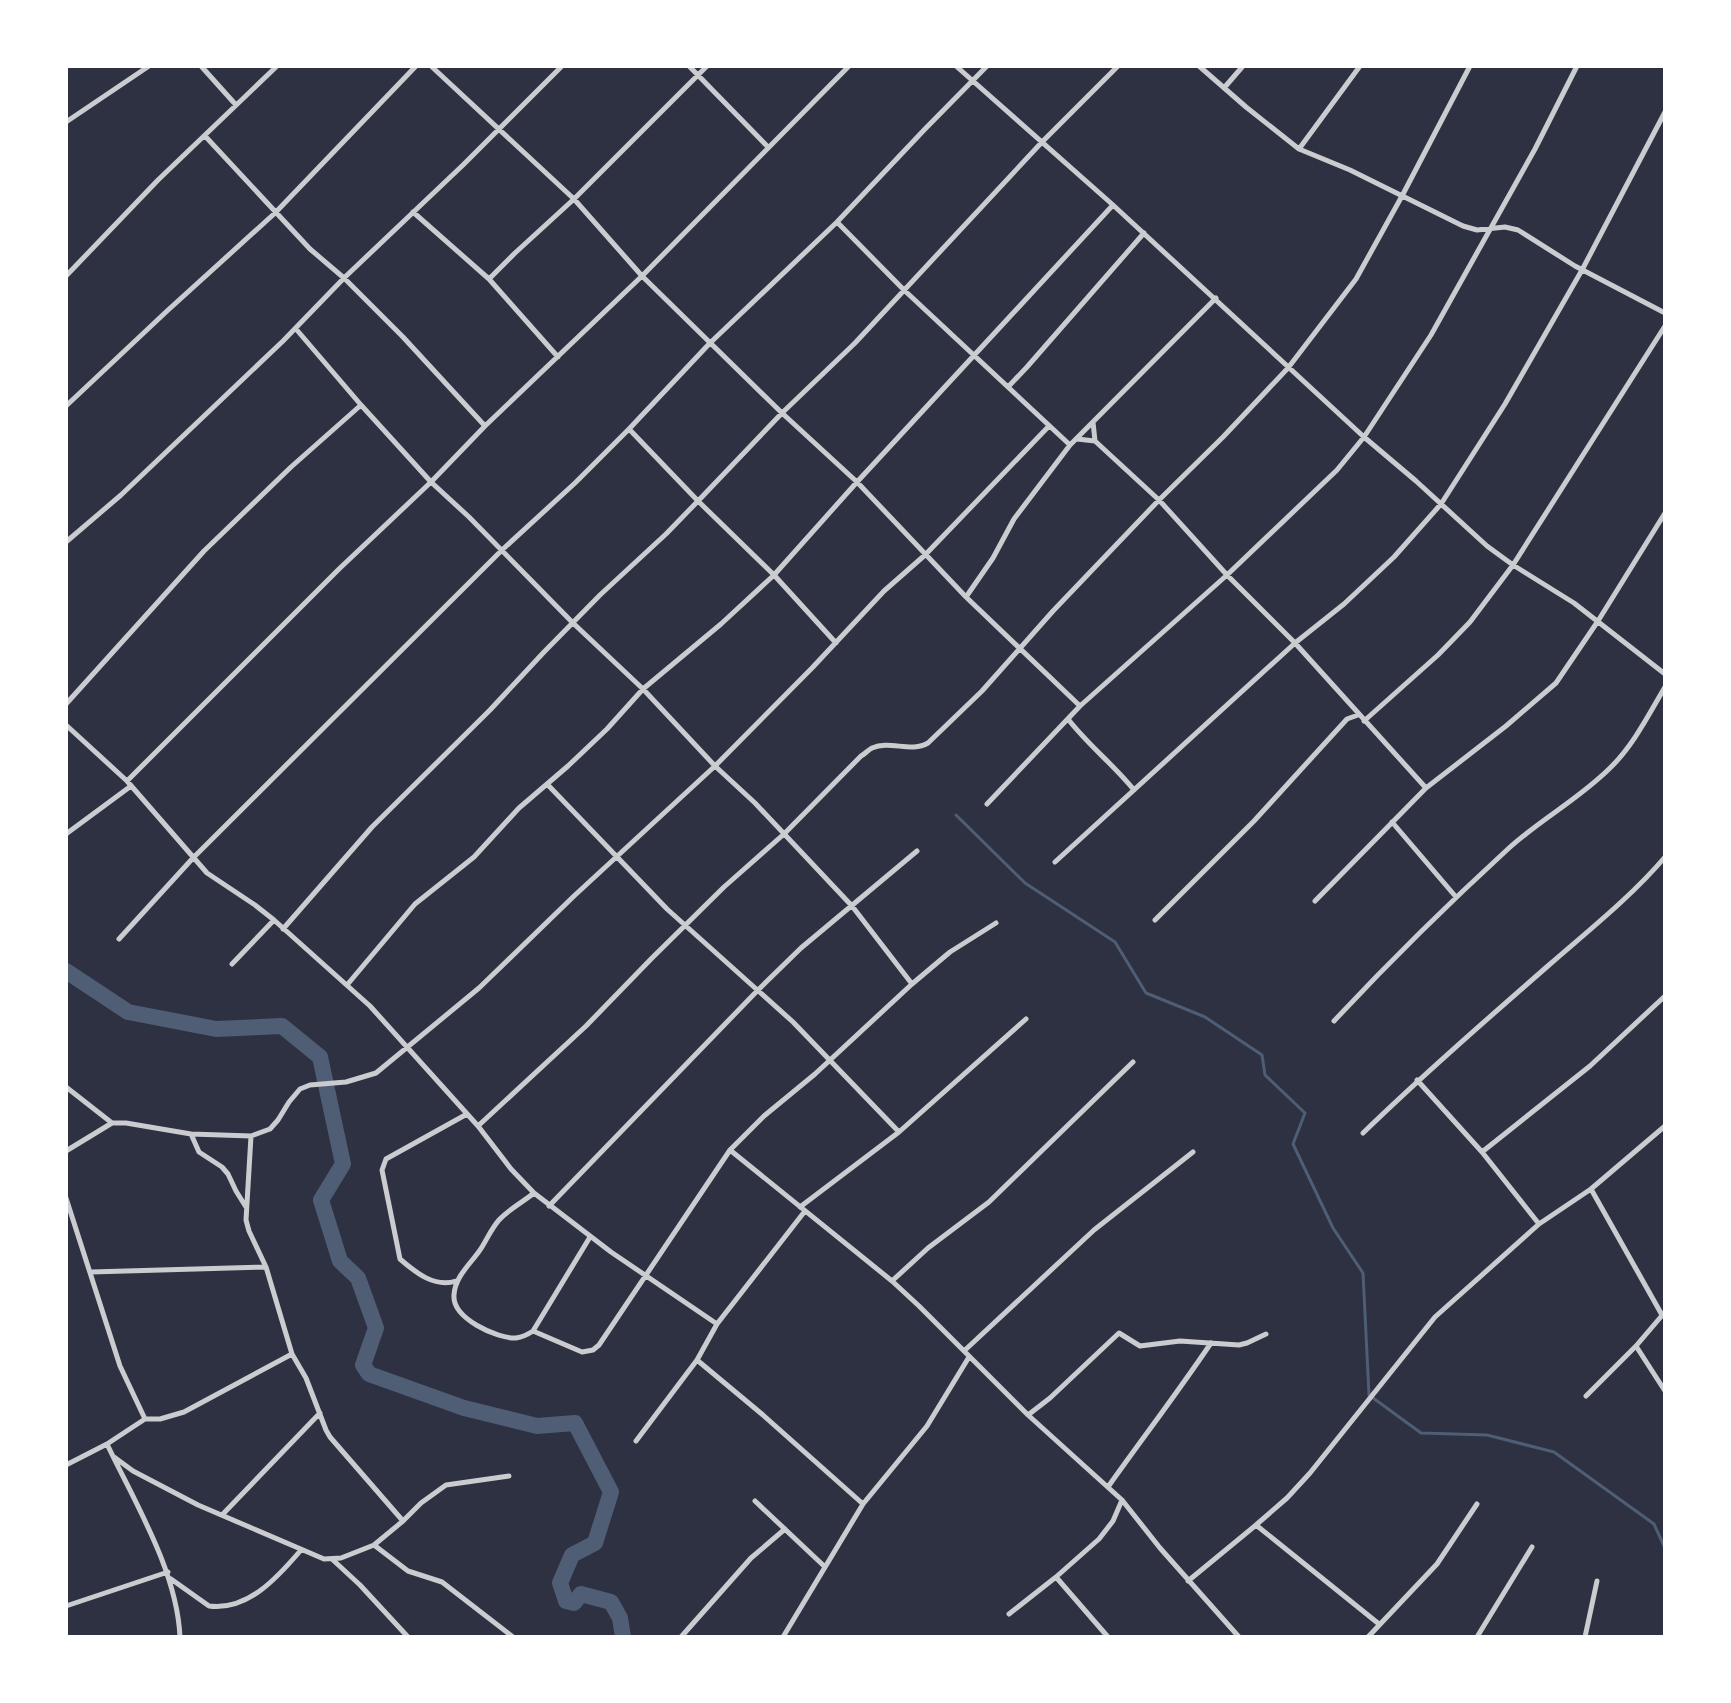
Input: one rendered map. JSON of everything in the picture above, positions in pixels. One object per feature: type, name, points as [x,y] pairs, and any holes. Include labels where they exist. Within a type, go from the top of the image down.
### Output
[{"type":"street","points":[[66,122],[149,66]]},
{"type":"street","points":[[201,66],[236,105]]},
{"type":"street","points":[[66,276],[158,180],[277,66]]},
{"type":"street","points":[[66,406],[275,213],[416,66]]},
{"type":"street","points":[[431,66],[574,199],[642,276],[857,482],[966,597],[1080,706]]},
{"type":"street","points":[[66,542],[121,495],[296,329],[344,278],[562,66]]},
{"type":"street","points":[[689,66],[768,147]]},
{"type":"street","points":[[489,279],[707,66]]},
{"type":"street","points":[[66,834],[129,783],[339,569],[642,276],[849,66]]},
{"type":"street","points":[[956,66],[1487,546],[1598,621],[1665,674]]},
{"type":"street","points":[[119,939],[193,858],[502,550],[575,483],[710,343],[837,222],[987,66]]},
{"type":"street","points":[[283,929],[372,827],[600,595],[666,534],[782,413],[855,343],[1042,142],[1118,66]]},
{"type":"street","points":[[1199,66],[1299,149],[1350,170],[1463,226],[1477,230],[1505,227],[1518,230],[1582,270],[1665,313]]},
{"type":"street","points":[[1224,88],[1243,66]]},
{"type":"street","points":[[1299,149],[1360,66]]},
{"type":"street","points":[[478,1126],[586,1026],[861,756],[873,747],[919,747],[928,743],[982,691],[1053,611],[1288,368],[1356,279],[1470,66]]},
{"type":"street","points":[[987,804],[1080,706],[1227,575],[1337,470],[1364,437],[1431,335],[1535,149],[1577,66]]},
{"type":"street","points":[[1055,862],[1295,643],[1344,604],[1394,557],[1441,504],[1505,404],[1582,270],[1665,112]]},
{"type":"street","points":[[205,136],[275,213],[403,337],[485,426]]},
{"type":"street","points":[[347,985],[415,904],[474,857],[519,808],[607,729],[643,689],[774,575],[1113,205]]},
{"type":"street","points":[[413,212],[489,279],[558,357]]},
{"type":"street","points":[[837,222],[974,357],[1070,445]]},
{"type":"street","points":[[1008,387],[1144,233]]},
{"type":"street","points":[[966,597],[993,558],[1014,519],[1070,445],[1216,298]]},
{"type":"street","points":[[1364,721],[1470,622],[1513,565],[1665,326]]},
{"type":"street","points":[[296,329],[431,482],[643,689],[852,906],[912,984]]},
{"type":"street","points":[[66,704],[204,551],[361,405]]},
{"type":"street","points":[[1093,421],[1095,441]]},
{"type":"street","points":[[66,1151],[112,1123],[191,1134],[251,1136],[270,1129],[300,1089],[310,1085],[346,1082],[376,1073],[479,988],[715,766],[1049,426]]},
{"type":"street","points":[[629,429],[774,575],[836,643]]},
{"type":"street","points":[[1076,438],[1095,441],[1159,500],[1227,575],[1295,643],[1426,788]]},
{"type":"street","points":[[1315,901],[1426,788],[1556,683],[1665,513]]},
{"type":"street","points":[[1334,1021],[1397,955],[1517,841],[1613,766],[1665,687]]},
{"type":"street","points":[[1347,719],[1349,704]]},
{"type":"street","points":[[1155,920],[1254,821],[1347,719],[1358,715]]},
{"type":"street","points":[[1068,719],[1134,790]]},
{"type":"street","points":[[66,725],[129,783],[207,873],[274,920],[370,1006],[534,1193],[590,1237],[717,1324]]},
{"type":"street","points":[[547,784],[667,909],[793,1022],[899,1132]]},
{"type":"street","points":[[1392,822],[1456,897]]},
{"type":"street","points":[[549,1206],[801,948],[917,851]]},
{"type":"street","points":[[1363,1133],[1417,1080],[1581,937],[1665,857]]},
{"type":"street","points":[[232,964],[274,920]]},
{"type":"street","points":[[533,1331],[582,1352],[599,1345],[730,1150],[912,984],[950,952],[996,923]]},
{"type":"street","points":[[1482,1152],[1590,1066],[1665,996]]},
{"type":"street","points":[[636,1441],[697,1360],[717,1324],[802,1209],[899,1132],[1026,1019]]},
{"type":"street","points":[[892,1281],[928,1248],[989,1202],[1133,1062]]},
{"type":"street","points":[[1417,1080],[1482,1152],[1539,1224]]},
{"type":"street","points":[[66,1087],[112,1123]]},
{"type":"street","points":[[457,1280],[438,1283],[400,1259],[382,1170],[386,1159],[467,1114]]},
{"type":"street","points":[[1188,1581],[1287,1498],[1435,1317],[1539,1224],[1591,1189],[1665,1126]]},
{"type":"street","points":[[191,1134],[199,1152],[228,1174],[246,1208]]},
{"type":"street","points":[[251,1136],[246,1208],[249,1231],[266,1267],[292,1354],[306,1378],[330,1437],[403,1521]]},
{"type":"street","points":[[730,1150],[892,1281],[1028,1415],[1122,1500],[1188,1581],[1239,1637]]},
{"type":"street","points":[[964,1351],[1094,1230],[1193,1152]]},
{"type":"street","points":[[1586,1396],[1663,1314],[1591,1189]]},
{"type":"street","points":[[534,1193],[499,1220],[457,1280],[455,1302],[466,1318],[498,1336],[526,1337],[533,1331],[590,1237]]},
{"type":"street","points":[[66,1198],[120,1366],[145,1419]]},
{"type":"street","points":[[91,1272],[266,1267]]},
{"type":"street","points":[[1028,1415],[1119,1333],[1140,1346],[1180,1341],[1239,1345],[1266,1334]]},
{"type":"street","points":[[1108,1487],[1211,1343]]},
{"type":"street","points":[[1636,1346],[1665,1391]]},
{"type":"street","points":[[66,1465],[107,1444],[145,1419],[160,1419],[184,1412],[292,1354]]},
{"type":"street","points":[[783,1637],[863,1504],[927,1426],[969,1357]]},
{"type":"street","points":[[697,1360],[863,1504]]},
{"type":"street","points":[[222,1515],[320,1413]]},
{"type":"street","points":[[107,1444],[169,1575],[180,1637]]},
{"type":"street","points":[[114,1457],[157,1485],[301,1550],[332,1560],[374,1545],[446,1485],[509,1476]]},
{"type":"street","points":[[1009,1614],[1056,1577],[1107,1530],[1122,1500]]},
{"type":"street","points":[[755,1501],[824,1566]]},
{"type":"street","points":[[1368,1637],[1437,1564],[1477,1504]]},
{"type":"street","points":[[1256,1525],[1379,1624]]},
{"type":"street","points":[[681,1637],[751,1558],[785,1529]]},
{"type":"street","points":[[374,1545],[408,1571],[442,1582],[513,1637]]},
{"type":"street","points":[[1477,1637],[1532,1547]]},
{"type":"street","points":[[169,1575],[214,1607],[240,1601],[259,1592],[301,1550]]},
{"type":"street","points":[[332,1560],[408,1637]]},
{"type":"street","points":[[66,1606],[169,1575]]},
{"type":"street","points":[[1056,1577],[1108,1637]]},
{"type":"street","points":[[1585,1637],[1597,1581]]},
{"type":"waterway","points":[[956,815],[1025,883],[1115,942],[1146,993],[1205,1017],[1262,1055],[1265,1075],[1305,1113],[1293,1144],[1333,1228],[1363,1273],[1369,1395],[1421,1433],[1487,1435],[1554,1452],[1654,1524],[1665,1548]]},
{"type":"waterway","points":[[66,971],[128,1012],[216,1029],[282,1026],[320,1057],[343,1164],[321,1200],[340,1261],[358,1278],[376,1328],[363,1365],[369,1374],[464,1408],[537,1426],[575,1423],[611,1492],[595,1543],[572,1555],[560,1583],[566,1601],[574,1603],[581,1594],[611,1602],[620,1618],[623,1637]]}]
